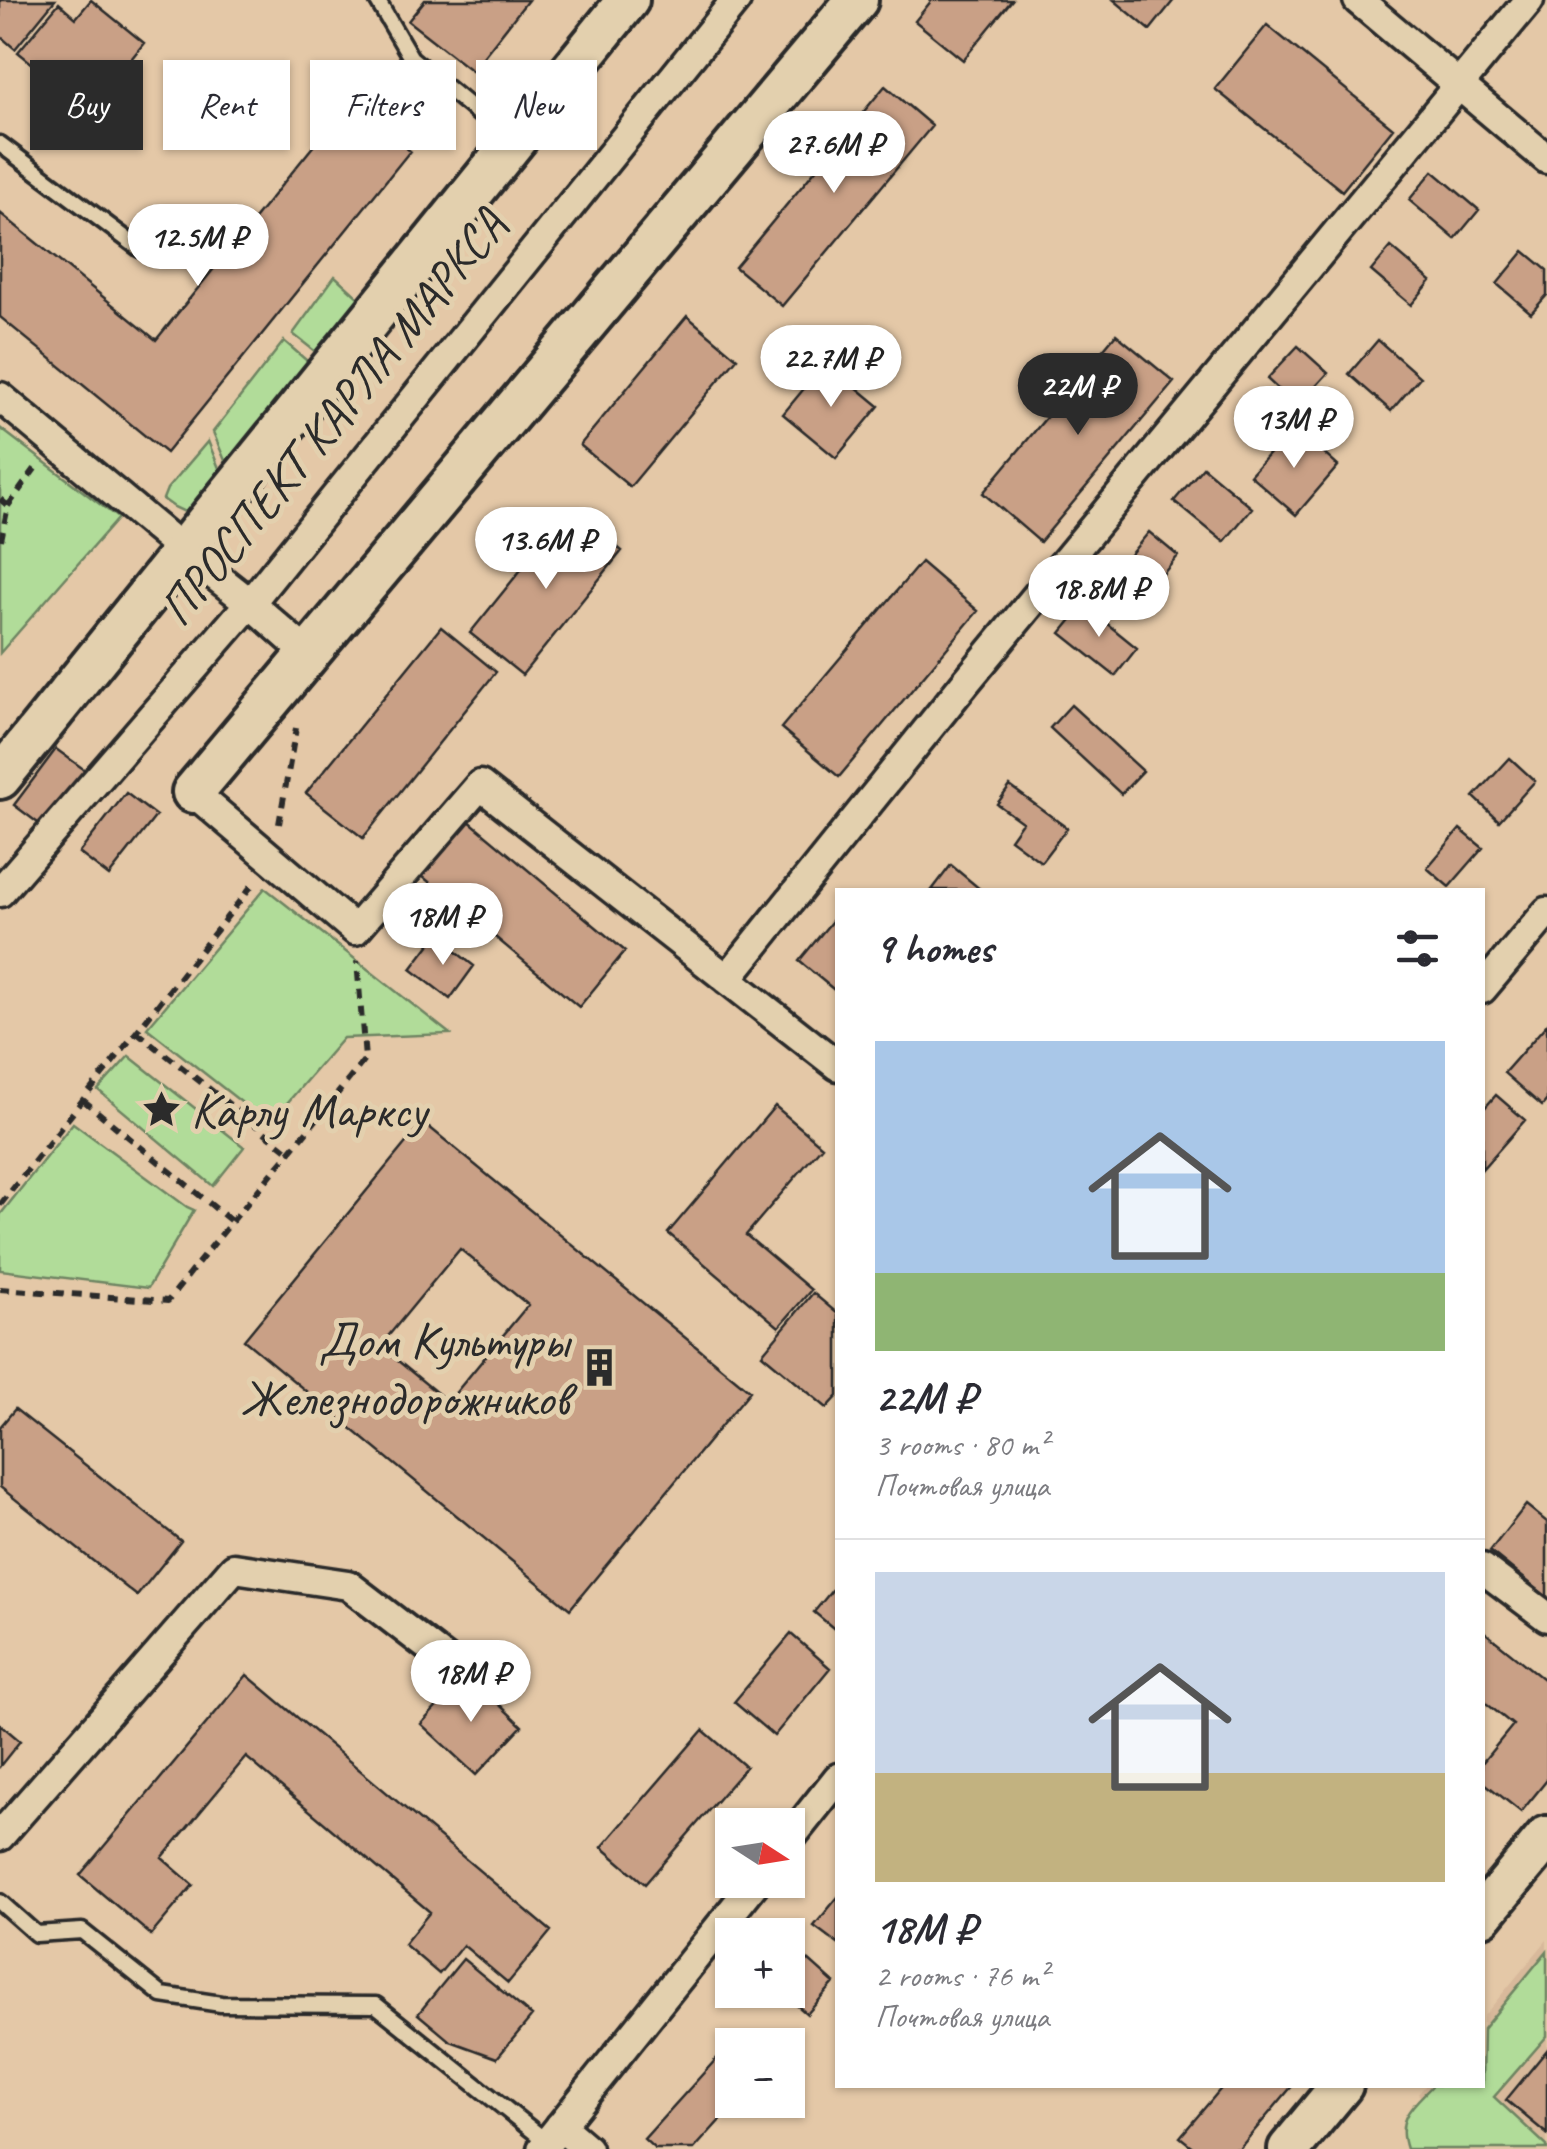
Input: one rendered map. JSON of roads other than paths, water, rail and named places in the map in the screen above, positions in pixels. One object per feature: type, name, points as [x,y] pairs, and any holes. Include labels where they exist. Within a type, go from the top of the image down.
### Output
[{"type":"street","name":"ПРОСПЕКТ КАРЛА МАРКСА","points":[[579,60],[628,0]]},
{"type":"street","name":"ПРОСПЕКТ КАРЛА МАРКСА","points":[[0,892],[250,603],[736,0]]},
{"type":"street","points":[[835,1064],[480,785],[355,930],[193,792],[857,0]]},
{"type":"street","points":[[1358,0],[1547,158]]},
{"type":"street","points":[[727,979],[1529,0]]},
{"type":"street","name":"ПРОСПЕКТ КАРЛА МАРКСА","points":[[0,778],[507,150]]},
{"type":"street","points":[[0,397],[309,655]]},
{"type":"street","points":[[1485,985],[1547,912]]},
{"type":"street","points":[[0,1836],[234,1568],[348,1585],[451,1664]]},
{"type":"street","points":[[1485,1570],[1547,1617]]},
{"type":"street","points":[[805,1820],[835,1782]]},
{"type":"street","points":[[1485,1911],[1547,1837]]},
{"type":"street","points":[[587,2149],[550,2139],[742,1898]]},
{"type":"street","points":[[1289,2149],[1340,2088]]},
{"type":"lane","points":[[377,0],[411,58],[476,112]]},
{"type":"lane","points":[[0,144],[140,249]]},
{"type":"lane","points":[[0,1902],[36,1934],[82,1930],[162,1996],[221,2004],[376,2005],[550,2139]]},
{"type":"place","name":"Карлу Марксу","points":[[161,1109]]},
{"type":"place","name":"Дом Культуры Железнодорожников","points":[[599,1368]]}]
